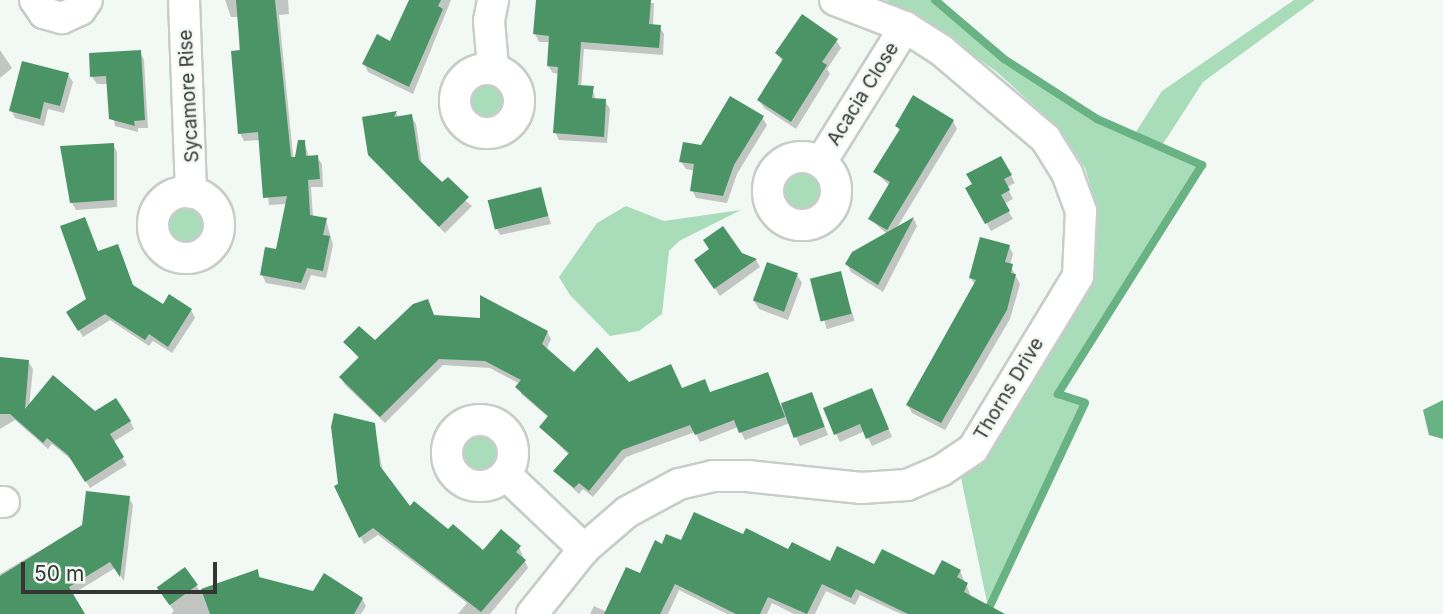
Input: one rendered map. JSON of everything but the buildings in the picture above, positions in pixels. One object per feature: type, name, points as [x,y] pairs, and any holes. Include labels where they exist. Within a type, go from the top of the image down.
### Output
[{"type":"street","points":[[35,0],[44,13],[62,18],[80,10],[87,0]]},
{"type":"street","name":"Sycamore Rise","points":[[184,0],[191,193]]},
{"type":"street","points":[[493,67],[489,21],[494,0]]},
{"type":"street","name":"Thorns Drive","points":[[532,614],[584,549],[627,512],[679,484],[747,476],[861,488],[907,485],[973,449],[1078,276],[1082,211],[1067,173],[1046,139],[941,50],[905,27],[835,0]]},
{"type":"street","name":"Acacia Close","points":[[821,162],[905,27]]},
{"type":"street","points":[[506,475],[584,549]]},
{"type":"shaded area","points":[[885,0],[935,0],[1004,59],[1097,119],[1134,135],[1162,91],[1294,0],[1315,0],[1203,82],[1161,147],[1202,165],[1058,394],[1085,403],[988,607],[960,473],[1095,276],[1098,211],[1085,168],[1060,129],[997,72],[930,24]]},
{"type":"shaded area","points":[[486,79],[501,86],[508,101],[501,116],[486,123],[471,116],[464,101],[471,86]]},
{"type":"shaded area","points":[[799,169],[814,175],[820,190],[814,205],[799,211],[784,205],[778,190],[784,175]]},
{"type":"shaded area","points":[[187,206],[202,212],[208,227],[202,242],[187,248],[172,242],[166,227],[172,212]]},
{"type":"shaded area","points":[[626,206],[664,221],[741,210],[679,241],[669,251],[662,314],[639,331],[610,336],[570,295],[559,277],[597,223]]},
{"type":"shaded area","points":[[1443,400],[1443,439],[1429,435],[1423,410]]},
{"type":"shaded area","points":[[478,428],[493,435],[500,450],[493,465],[478,472],[463,465],[456,450],[463,435]]},
{"type":"waterway","points":[[935,0],[1004,59],[1097,119],[1202,165],[1058,394],[1085,403],[986,614]]}]
